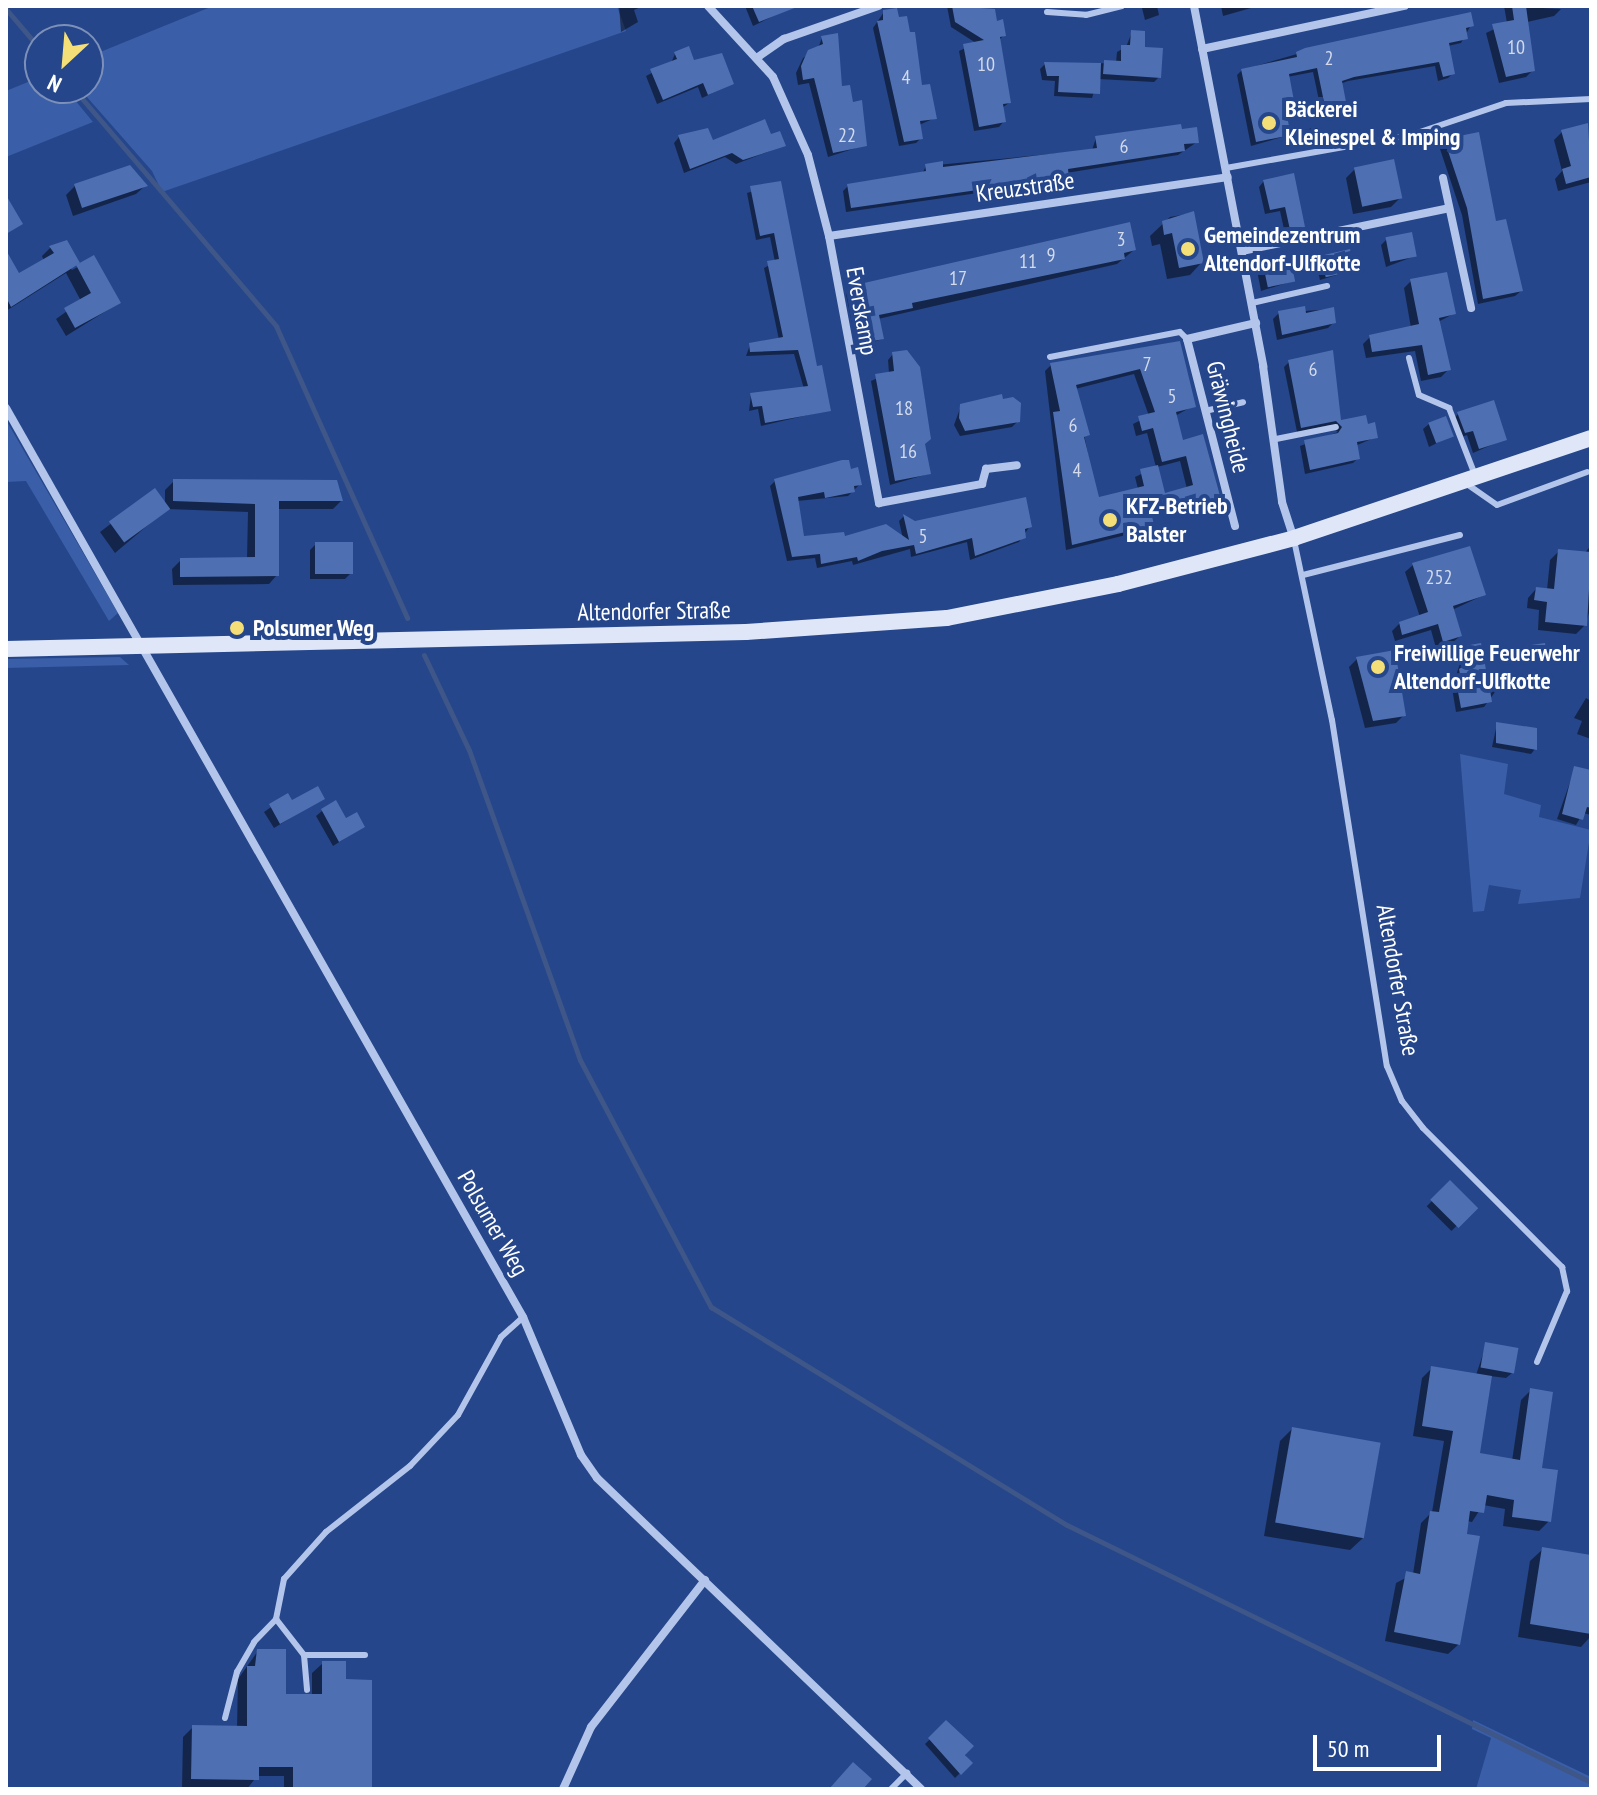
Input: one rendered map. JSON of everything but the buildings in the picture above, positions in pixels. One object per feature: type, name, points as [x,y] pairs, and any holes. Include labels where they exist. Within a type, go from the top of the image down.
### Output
[{"type":"street","name":"Everskamp","points":[[708,6],[758,57],[786,98],[829,236],[879,503],[982,484],[986,469],[1017,465]]},
{"type":"street","points":[[758,57],[784,39],[878,6]]},
{"type":"street","name":"Gräwingheide","points":[[1194,6],[1256,323],[1276,439],[1282,502],[1294,538]]},
{"type":"street","points":[[1202,49],[1404,6]]},
{"type":"street","name":"Kreuzstraße","points":[[829,236],[1227,173]]},
{"type":"street","points":[[1443,178],[1471,308]]},
{"type":"street","points":[[1242,251],[1449,208]]},
{"type":"street","name":"Gräwingheide","points":[[1235,526],[1187,339],[1256,323]]},
{"type":"street","name":"Polsumer Weg","points":[[6,408],[523,1317],[581,1455],[597,1478],[921,1789]]},
{"type":"street","name":"Altendorfer Straße","points":[[6,649],[852,627],[1002,610],[1294,538],[1591,438]]},
{"type":"street","points":[[563,1789],[591,1727],[705,1580]]},
{"type":"lane","points":[[1047,12],[1086,15],[1122,6]]},
{"type":"lane","points":[[1227,173],[1411,135],[1506,103],[1591,99]]},
{"type":"lane","points":[[1252,303],[1327,286]]},
{"type":"lane","points":[[1050,357],[1180,332],[1187,339]]},
{"type":"lane","points":[[1409,358],[1419,395],[1449,408],[1468,477],[1485,501],[1497,505],[1587,472]]},
{"type":"lane","points":[[1205,411],[1243,402]]},
{"type":"lane","points":[[1276,439],[1336,427]]},
{"type":"lane","points":[[1303,575],[1460,535]]},
{"type":"lane","name":"Altendorfer Straße","points":[[1294,538],[1332,720],[1387,1066],[1402,1101],[1423,1128],[1562,1267],[1567,1291],[1537,1362]]},
{"type":"lane","points":[[225,1718],[237,1672],[254,1642],[276,1619],[284,1579],[326,1532],[410,1466],[458,1415],[501,1337],[523,1317]]},
{"type":"lane","points":[[276,1619],[304,1655],[307,1690]]},
{"type":"lane","points":[[304,1655],[365,1655]]},
{"type":"lane","points":[[891,1789],[907,1773]]},
{"type":"shaded area","points":[[213,6],[617,6],[626,31],[162,192],[152,171],[93,104],[104,104],[104,50]]},
{"type":"shaded area","points":[[24,84],[24,104],[78,104],[93,122],[6,157],[6,91]]},
{"type":"shaded area","points":[[6,420],[118,613],[109,621],[26,481],[6,482]]},
{"type":"shaded area","points":[[120,657],[129,665],[6,668],[6,659]]},
{"type":"shaded area","points":[[1460,754],[1508,764],[1504,794],[1541,805],[1539,817],[1591,830],[1580,898],[1518,904],[1521,890],[1489,885],[1484,911],[1473,912]]},
{"type":"shaded area","points":[[1473,1720],[1591,1777],[1591,1789],[1476,1789],[1491,1738],[1472,1729]]},
{"type":"waterway","points":[[6,9],[24,30]]},
{"type":"waterway","points":[[87,104],[276,326],[407,618]]},
{"type":"waterway","points":[[424,655],[469,750],[580,1060],[711,1307],[1067,1525],[1591,1782]]},
{"type":"place","name":"Bäckerei Kleinespel & Imping","points":[[1269,123]]},
{"type":"place","name":"Gemeindezentrum Altendorf-Ulfkotte","points":[[1188,249]]},
{"type":"place","name":"KFZ-Betrieb Balster","points":[[1110,520]]},
{"type":"place","name":"Polsumer Weg","points":[[237,628]]},
{"type":"place","name":"Freiwillige Feuerwehr Altendorf-Ulfkotte","points":[[1378,667]]}]
